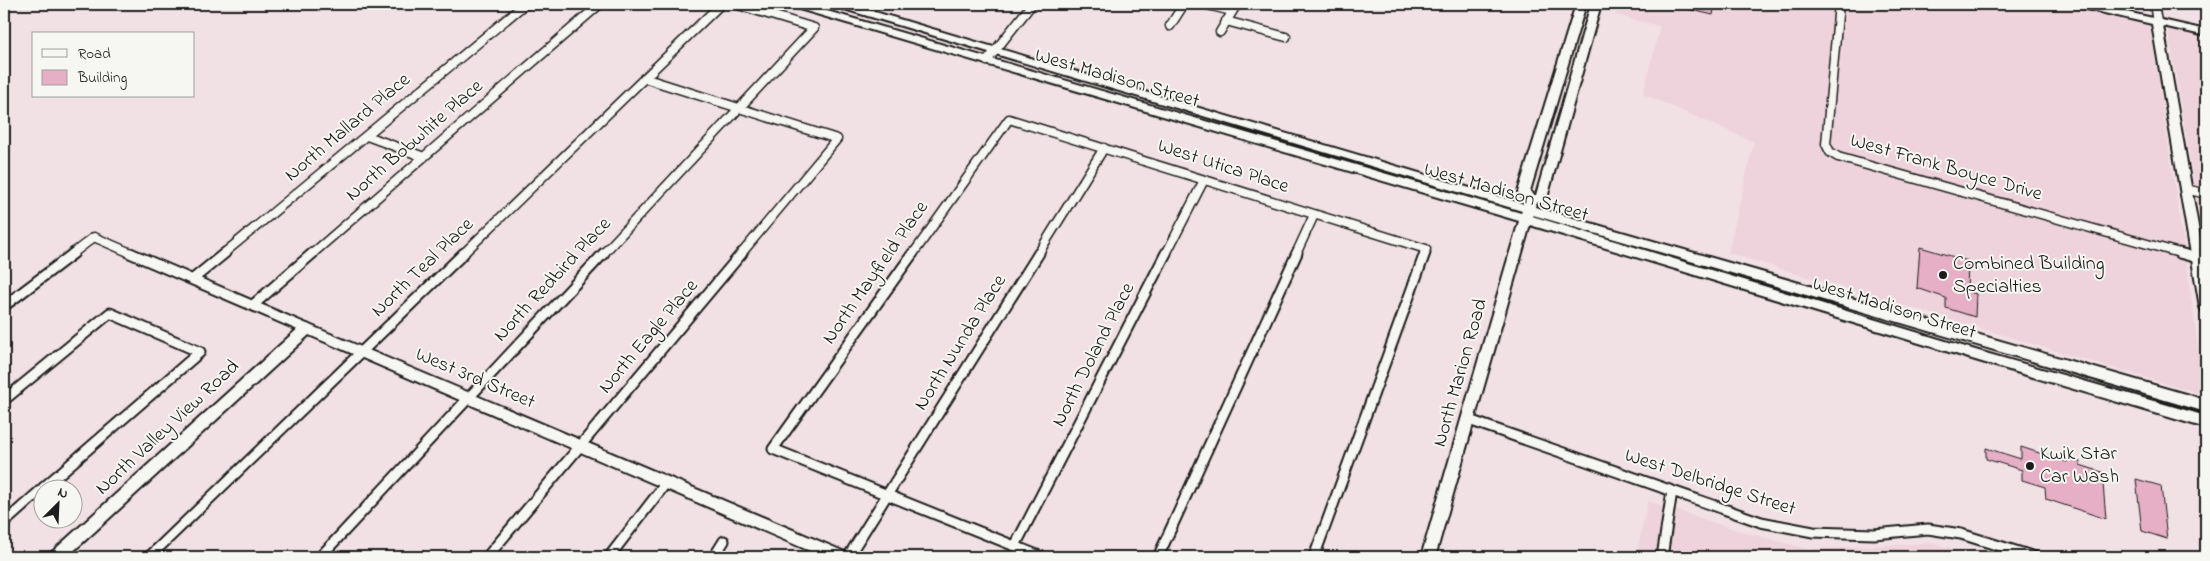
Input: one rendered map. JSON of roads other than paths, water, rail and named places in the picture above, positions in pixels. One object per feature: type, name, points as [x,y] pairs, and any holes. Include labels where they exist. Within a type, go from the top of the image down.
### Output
[{"type":"street","name":"North Mallard Place","points":[[192,280],[525,4]]},
{"type":"street","name":"North Bobwhite Place","points":[[253,305],[600,4]]},
{"type":"street","name":"North Teal Place","points":[[148,557],[721,4]]},
{"type":"street","name":"North Redbird Place","points":[[320,557],[467,397],[814,28],[735,4]]},
{"type":"street","name":"West Madison Street","points":[[793,4],[987,62],[1528,209],[1982,357],[2206,422]]},
{"type":"street","name":"West Madison Street","points":[[838,4],[1528,209],[2206,406]]},
{"type":"street","points":[[987,62],[1032,4]]},
{"type":"street","points":[[1170,26],[1184,4]]},
{"type":"street","points":[[1203,4],[1232,12]]},
{"type":"street","points":[[1220,32],[1237,4]]},
{"type":"street","name":"North Marion Road","points":[[1428,557],[1528,209],[1524,192],[1581,4]]},
{"type":"street","name":"North Marion Road","points":[[1528,209],[1541,198],[1596,4]]},
{"type":"street","name":"West Frank Boyce Drive","points":[[1839,4],[1826,144],[1830,152],[1838,156],[2198,258]]},
{"type":"street","points":[[2078,4],[2206,33]]},
{"type":"street","points":[[2154,4],[2206,307]]},
{"type":"street","points":[[1226,21],[1286,37]]},
{"type":"street","points":[[644,78],[837,139]]},
{"type":"street","name":"West Utica Place","points":[[1009,119],[1426,249],[1314,557]]},
{"type":"street","name":"North Mayfield Place","points":[[887,495],[773,449],[1009,119]]},
{"type":"street","points":[[367,136],[424,157]]},
{"type":"street","name":"North Eagle Place","points":[[488,557],[837,139]]},
{"type":"street","name":"North Nunda Place","points":[[848,557],[1104,148]]},
{"type":"street","name":"North Doland Place","points":[[1015,546],[1204,180]]},
{"type":"street","points":[[2186,189],[2206,194]]},
{"type":"street","points":[[1158,557],[1314,215]]},
{"type":"street","name":"West 3rd Street","points":[[4,306],[94,237],[840,557]]},
{"type":"street","points":[[4,400],[110,314],[200,352],[56,478]]},
{"type":"street","name":"North Valley View Road","points":[[57,557],[307,328]]},
{"type":"street","name":"West Delbridge Street","points":[[1468,420],[1761,522],[1813,532],[1874,534],[1928,529],[1961,534],[2035,557]]},
{"type":"street","points":[[609,557],[666,483]]},
{"type":"street","points":[[1662,557],[1672,491]]},
{"type":"street","points":[[887,495],[1042,557]]},
{"type":"street","points":[[4,523],[32,499]]},
{"type":"street","points":[[714,557],[724,541]]},
{"type":"place","name":"Combined Building Specialties","points":[[1943,275]]},
{"type":"place","name":"Kwik Star Car Wash","points":[[2030,466]]}]
